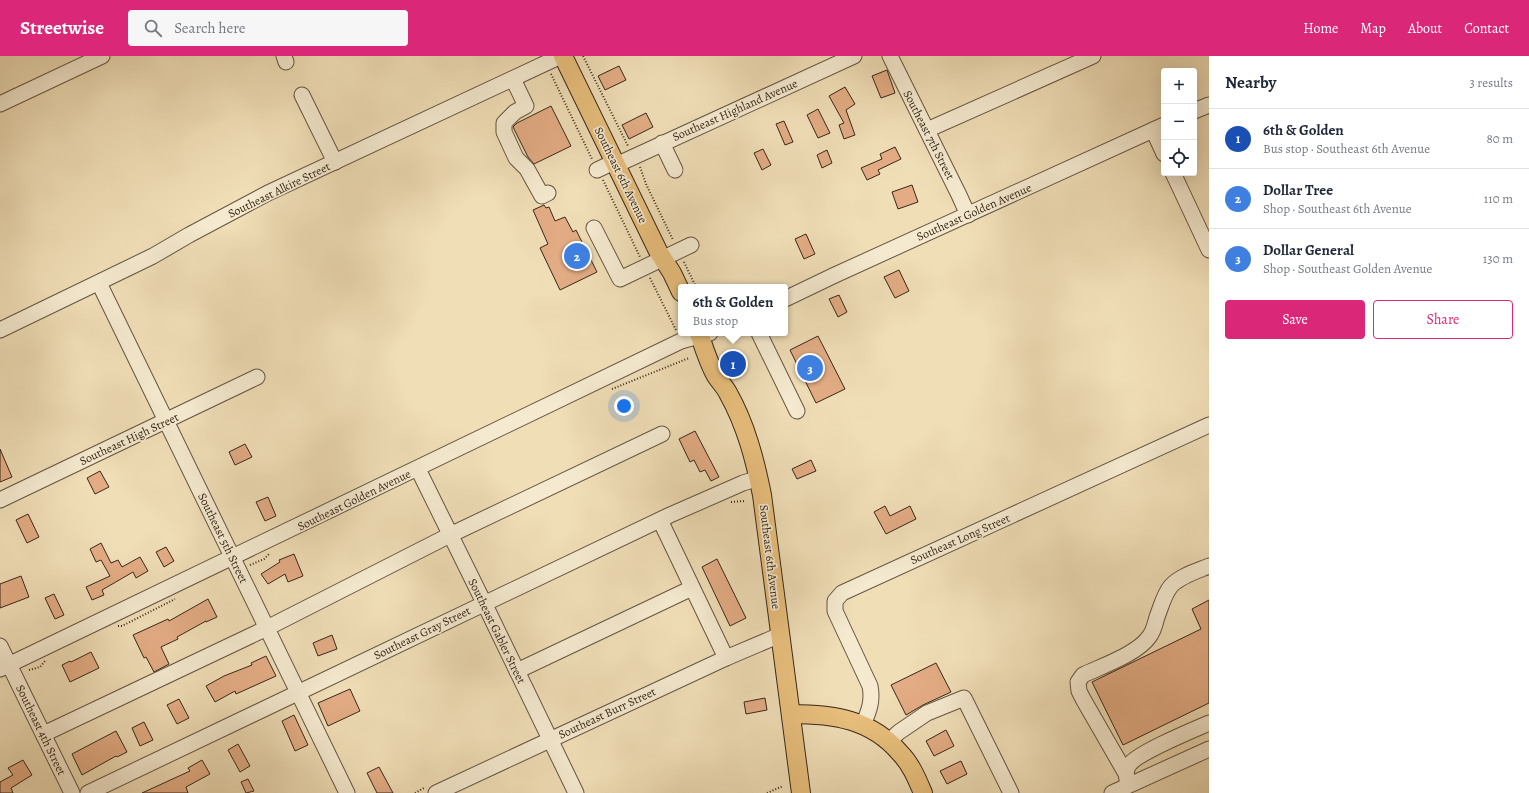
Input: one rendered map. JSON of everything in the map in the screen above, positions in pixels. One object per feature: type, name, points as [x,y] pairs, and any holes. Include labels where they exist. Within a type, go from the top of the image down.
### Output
[{"type":"main road","name":"Southeast 6th Avenue","points":[[562,56],[615,163],[678,252],[680,284]]},
{"type":"main road","name":"Southeast 6th Avenue","points":[[703,336],[704,351],[716,375],[728,394],[750,444],[759,478],[800,792]]},
{"type":"main road","points":[[791,714],[827,716],[862,724],[871,728],[889,741],[901,754],[910,766],[923,793]]},
{"type":"street","points":[[0,104],[102,56]]},
{"type":"street","name":"Southeast Alkire Street","points":[[0,330],[153,256],[268,193],[562,56]]},
{"type":"street","name":"Southeast Highland Avenue","points":[[597,170],[633,156],[854,56]]},
{"type":"street","name":"Southeast 7th Street","points":[[890,56],[968,215]]},
{"type":"street","points":[[927,130],[1093,56]]},
{"type":"street","points":[[513,79],[526,106],[515,112],[504,123],[504,132],[516,158],[527,169],[542,196],[548,193]]},
{"type":"street","points":[[302,96],[335,162]]},
{"type":"street","points":[[1197,110],[1209,105]]},
{"type":"street","points":[[1158,128],[1161,141]]},
{"type":"street","name":"Southeast Golden Avenue","points":[[788,298],[1158,128]]},
{"type":"street","points":[[662,143],[675,170]]},
{"type":"street","points":[[1174,176],[1209,250]]},
{"type":"street","points":[[594,228],[620,279],[678,252]]},
{"type":"street","name":"Southeast 5th Street","points":[[99,283],[347,793]]},
{"type":"street","name":"Southeast Golden Avenue","points":[[5,667],[681,341],[697,336]]},
{"type":"street","points":[[760,336],[797,410]]},
{"type":"street","name":"Southeast High Street","points":[[0,500],[166,422],[257,377]]},
{"type":"street","name":"Southeast Long Street","points":[[862,724],[870,710],[872,693],[835,611],[835,601],[842,593],[1209,425]]},
{"type":"street","points":[[44,736],[57,728],[267,628],[450,535],[662,434]]},
{"type":"street","name":"Southeast Gabler Street","points":[[418,469],[485,603],[516,671],[576,793]]},
{"type":"street","name":"Southeast Gray Street","points":[[88,793],[660,520],[743,483],[759,478]]},
{"type":"street","points":[[660,520],[726,658]]},
{"type":"street","points":[[1127,779],[1083,699],[1079,691],[1078,682],[1083,675],[1135,650],[1143,644],[1150,637],[1164,598],[1171,586],[1183,578],[1209,566]]},
{"type":"street","points":[[516,671],[692,588]]},
{"type":"street","name":"Southeast Burr Street","points":[[436,793],[549,739],[780,635]]},
{"type":"street","name":"Southeast 4th Street","points":[[0,646],[5,667],[44,736],[72,793]]},
{"type":"street","points":[[889,741],[899,732],[927,713],[964,698],[1011,793]]},
{"type":"street","points":[[1127,779],[1129,764],[1142,754],[1209,723]]},
{"type":"street","points":[[1112,793],[1127,779],[1209,749]]},
{"type":"path","points":[[583,56],[633,156],[642,170],[646,184],[694,284]]},
{"type":"path","points":[[546,64],[676,330]]},
{"type":"path","points":[[767,793],[783,786]]},
{"type":"building","points":[[619,66],[626,80],[605,90],[598,76]]},
{"type":"building","points":[[887,70],[895,93],[881,98],[872,76]]},
{"type":"building","points":[[845,87],[855,104],[846,110],[855,135],[844,139],[839,125],[844,123],[829,96]]},
{"type":"building","points":[[551,106],[571,146],[534,164],[528,157],[513,127],[517,123]]},
{"type":"building","points":[[818,109],[830,133],[818,138],[807,115]]},
{"type":"building","points":[[646,113],[653,127],[629,139],[622,125]]},
{"type":"building","points":[[784,121],[793,142],[785,145],[776,124]]},
{"type":"building","points":[[895,147],[901,159],[878,170],[880,174],[867,180],[861,168],[882,159],[880,154]]},
{"type":"building","points":[[763,149],[771,165],[762,170],[754,153]]},
{"type":"building","points":[[827,150],[832,163],[822,168],[817,155]]},
{"type":"building","points":[[912,185],[918,202],[898,209],[892,192]]},
{"type":"building","points":[[544,205],[546,208],[549,207],[555,221],[565,217],[573,232],[576,230],[597,272],[560,290],[540,248],[548,244],[533,210]]},
{"type":"building","points":[[806,234],[815,254],[804,259],[795,239]]},
{"type":"building","points":[[899,270],[909,291],[895,298],[884,277]]},
{"type":"building","points":[[839,295],[847,312],[838,317],[829,299]]},
{"type":"building","points":[[818,336],[845,389],[816,403],[790,350]]},
{"type":"building","points":[[695,431],[719,477],[711,481],[705,470],[700,472],[694,460],[690,462],[679,439]]},
{"type":"building","points":[[245,444],[252,457],[235,465],[229,452]]},
{"type":"building","points":[[0,449],[12,477],[0,482]]},
{"type":"building","points":[[811,460],[816,471],[797,479],[792,469]]},
{"type":"building","points":[[100,471],[109,487],[95,494],[87,478]]},
{"type":"building","points":[[268,497],[276,516],[265,521],[256,502]]},
{"type":"building","points":[[885,506],[890,516],[910,506],[916,519],[886,534],[874,512]]},
{"type":"building","points":[[28,514],[39,537],[27,543],[16,520]]},
{"type":"building","points":[[101,543],[111,563],[118,560],[122,567],[140,557],[148,571],[136,578],[133,572],[102,590],[104,595],[92,600],[86,587],[110,576],[101,560],[96,562],[90,549]]},
{"type":"building","points":[[166,547],[174,561],[164,567],[156,552]]},
{"type":"building","points":[[294,554],[303,576],[288,582],[285,574],[268,584],[261,574],[280,562],[279,560]]},
{"type":"building","points":[[717,559],[746,618],[730,626],[702,567]]},
{"type":"building","points":[[21,576],[29,597],[0,608],[0,584]]},
{"type":"building","points":[[54,594],[64,615],[55,619],[45,598]]},
{"type":"building","points":[[208,599],[217,617],[206,621],[177,637],[178,639],[161,647],[169,664],[154,672],[146,657],[144,658],[133,635],[168,619],[169,621]]},
{"type":"building","points":[[1209,600],[1209,703],[1123,745],[1092,682],[1201,629],[1192,609]]},
{"type":"building","points":[[332,635],[337,649],[318,656],[313,643]]},
{"type":"building","points":[[91,652],[99,668],[70,682],[62,665]]},
{"type":"building","points":[[266,656],[276,676],[236,694],[235,691],[215,702],[206,686],[224,676],[252,665],[251,663]]},
{"type":"building","points":[[936,663],[951,692],[906,715],[891,685]]},
{"type":"building","points":[[350,689],[360,711],[328,726],[318,703]]},
{"type":"building","points":[[765,698],[767,710],[746,714],[744,702]]},
{"type":"building","points":[[179,699],[189,718],[177,724],[167,705]]},
{"type":"building","points":[[294,715],[308,745],[295,751],[282,721]]},
{"type":"building","points":[[144,722],[153,740],[140,746],[132,728]]},
{"type":"building","points":[[946,730],[954,746],[934,756],[926,741]]},
{"type":"building","points":[[116,731],[127,752],[117,757],[116,756],[82,775],[72,754]]},
{"type":"building","points":[[238,744],[250,766],[240,772],[228,750]]},
{"type":"building","points":[[23,760],[32,775],[11,788],[13,793],[0,793],[0,782],[13,775],[8,768]]},
{"type":"building","points":[[202,760],[210,774],[186,787],[188,793],[142,793],[190,771],[188,768]]},
{"type":"building","points":[[961,761],[967,774],[947,784],[940,771]]},
{"type":"building","points":[[379,767],[393,793],[377,793],[367,773]]},
{"type":"building","points":[[248,779],[254,791],[246,793],[241,782]]},
{"type":"place","name":"Dollar Tree","points":[[577,256]]},
{"type":"place","name":"6th & Golden","points":[[733,364]]},
{"type":"place","name":"Dollar General","points":[[810,368]]}]
